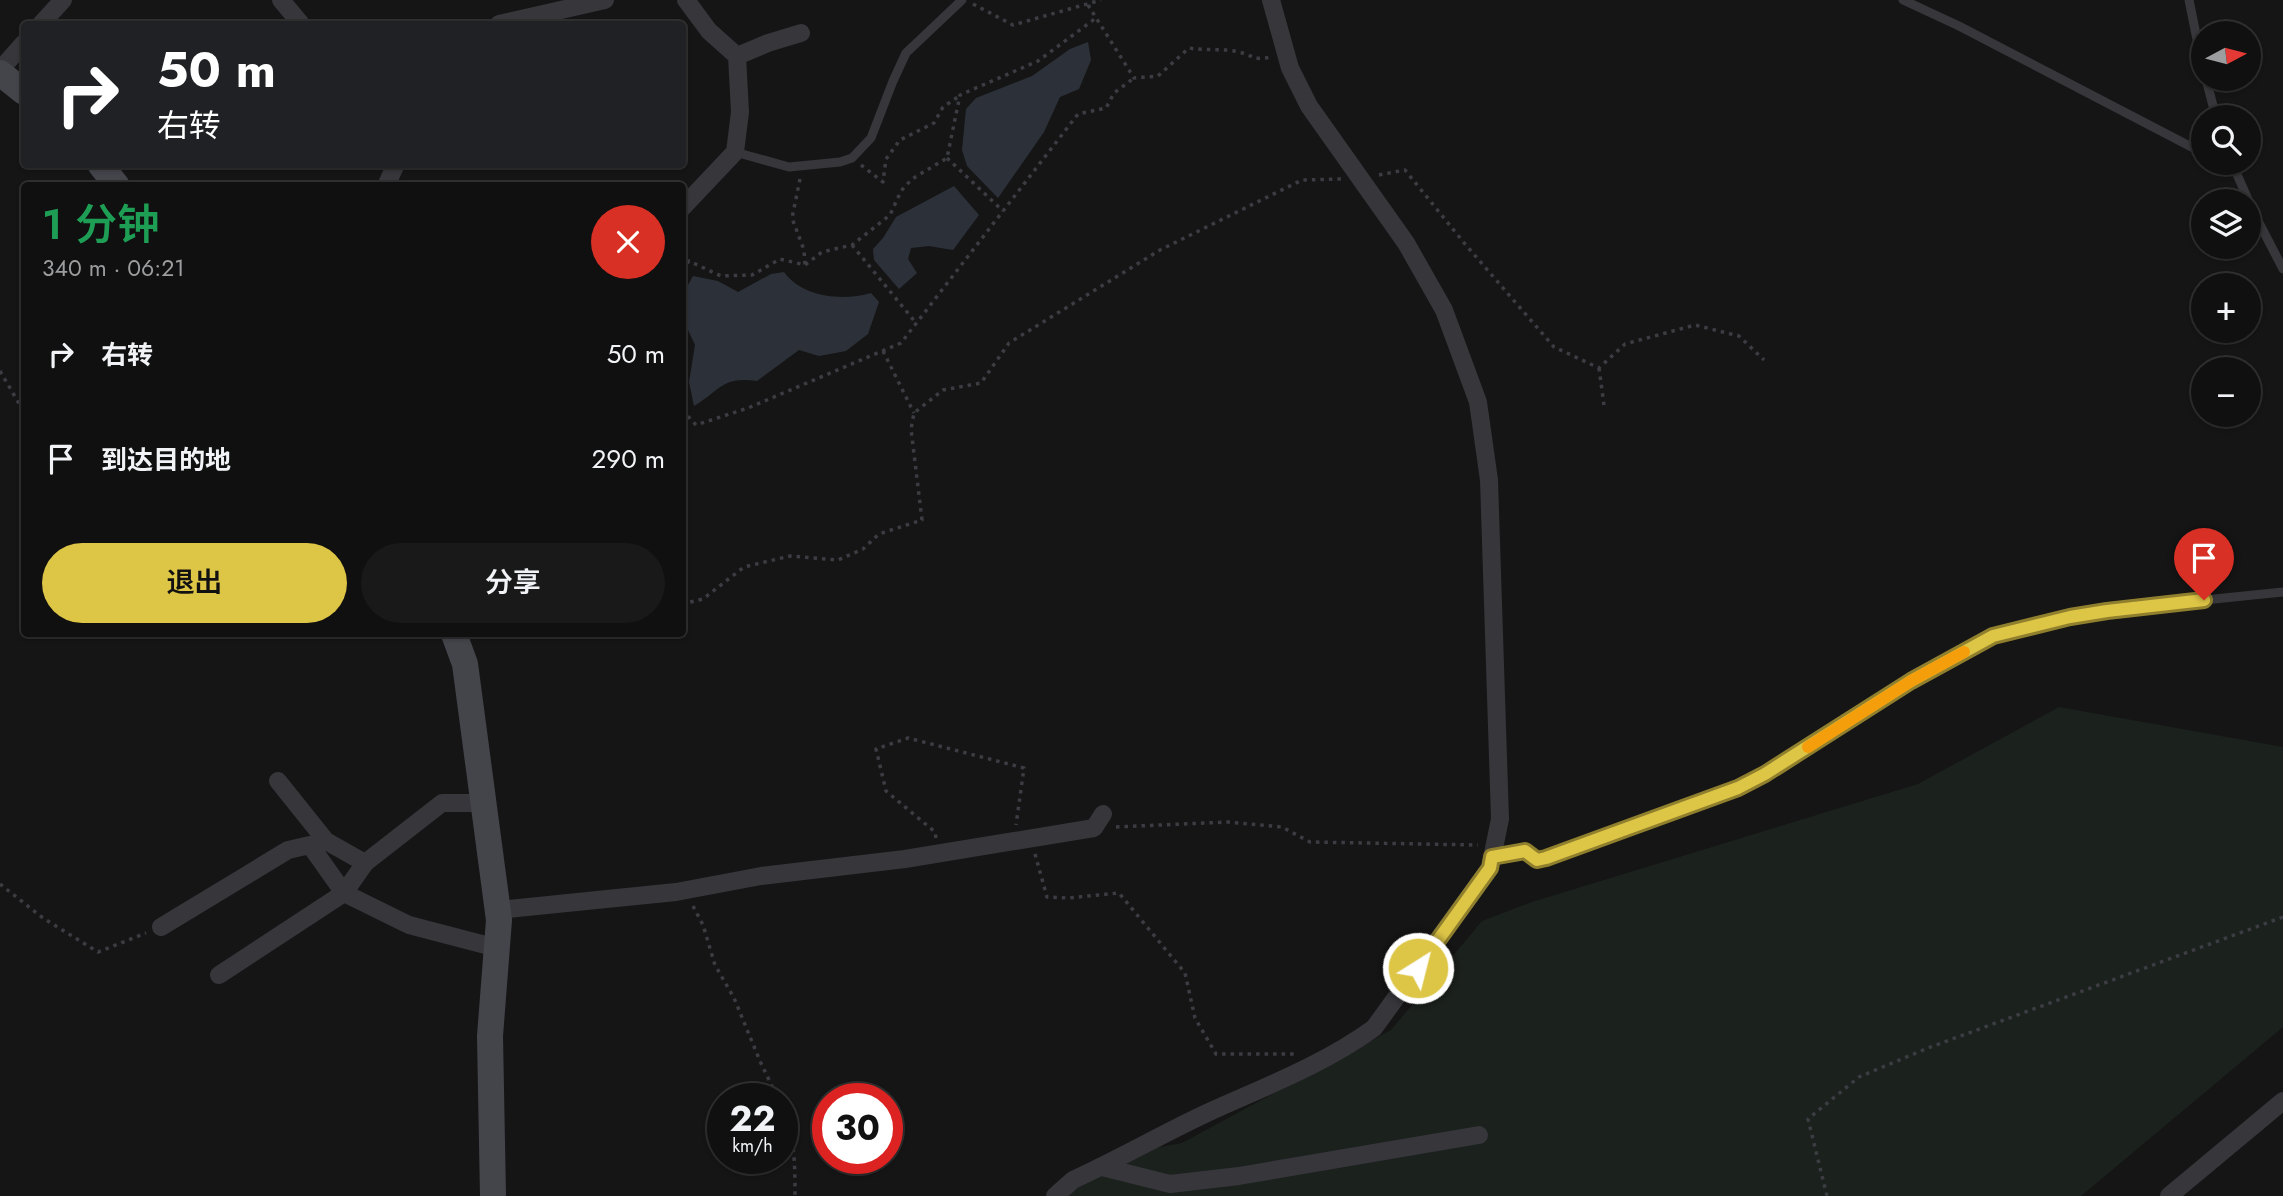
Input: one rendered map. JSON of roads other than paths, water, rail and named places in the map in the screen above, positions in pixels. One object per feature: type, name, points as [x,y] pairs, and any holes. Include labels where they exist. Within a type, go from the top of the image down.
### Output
[{"type":"street","points":[[44,21],[63,0]]},
{"type":"street","points":[[281,0],[299,21]]},
{"type":"street","points":[[512,21],[605,0]]},
{"type":"street","points":[[686,0],[709,31],[737,56],[740,112],[735,152],[686,204]]},
{"type":"street","points":[[1055,1196],[1073,1180],[1334,1054],[1374,1028],[1490,868],[1500,819],[1489,494],[1478,402],[1444,310],[1406,243],[1309,106],[1290,68],[1271,0]]},
{"type":"street","points":[[737,56],[801,33]]},
{"type":"street","points":[[21,46],[0,71],[21,89]]},
{"type":"street","points":[[103,168],[114,182]]},
{"type":"street","points":[[455,637],[465,664],[498,910],[490,1036],[493,1196]]},
{"type":"street","points":[[278,781],[326,841],[365,863]]},
{"type":"street","points":[[219,975],[344,893],[365,863],[442,803],[485,803]]},
{"type":"street","points":[[498,910],[685,890],[761,876],[938,854],[1013,842],[1099,821]]},
{"type":"street","points":[[161,927],[288,850],[310,845],[344,893],[409,925],[497,948]]},
{"type":"street","points":[[2169,1196],[2283,1101]]},
{"type":"street","points":[[1102,1167],[1170,1184],[1239,1176],[1479,1135]]},
{"type":"lane","points":[[735,152],[777,165],[802,166],[852,158],[871,138],[892,81],[906,53],[964,0]]},
{"type":"lane","points":[[1903,0],[1959,26],[2191,147]]},
{"type":"lane","points":[[2189,0],[2193,21]]},
{"type":"lane","points":[[2237,175],[2283,269]]},
{"type":"lane","points":[[1493,851],[1525,851],[1537,860],[1546,858],[1738,788],[1765,774],[1911,681],[1993,636],[2070,617],[2126,608],[2283,592]]}]
